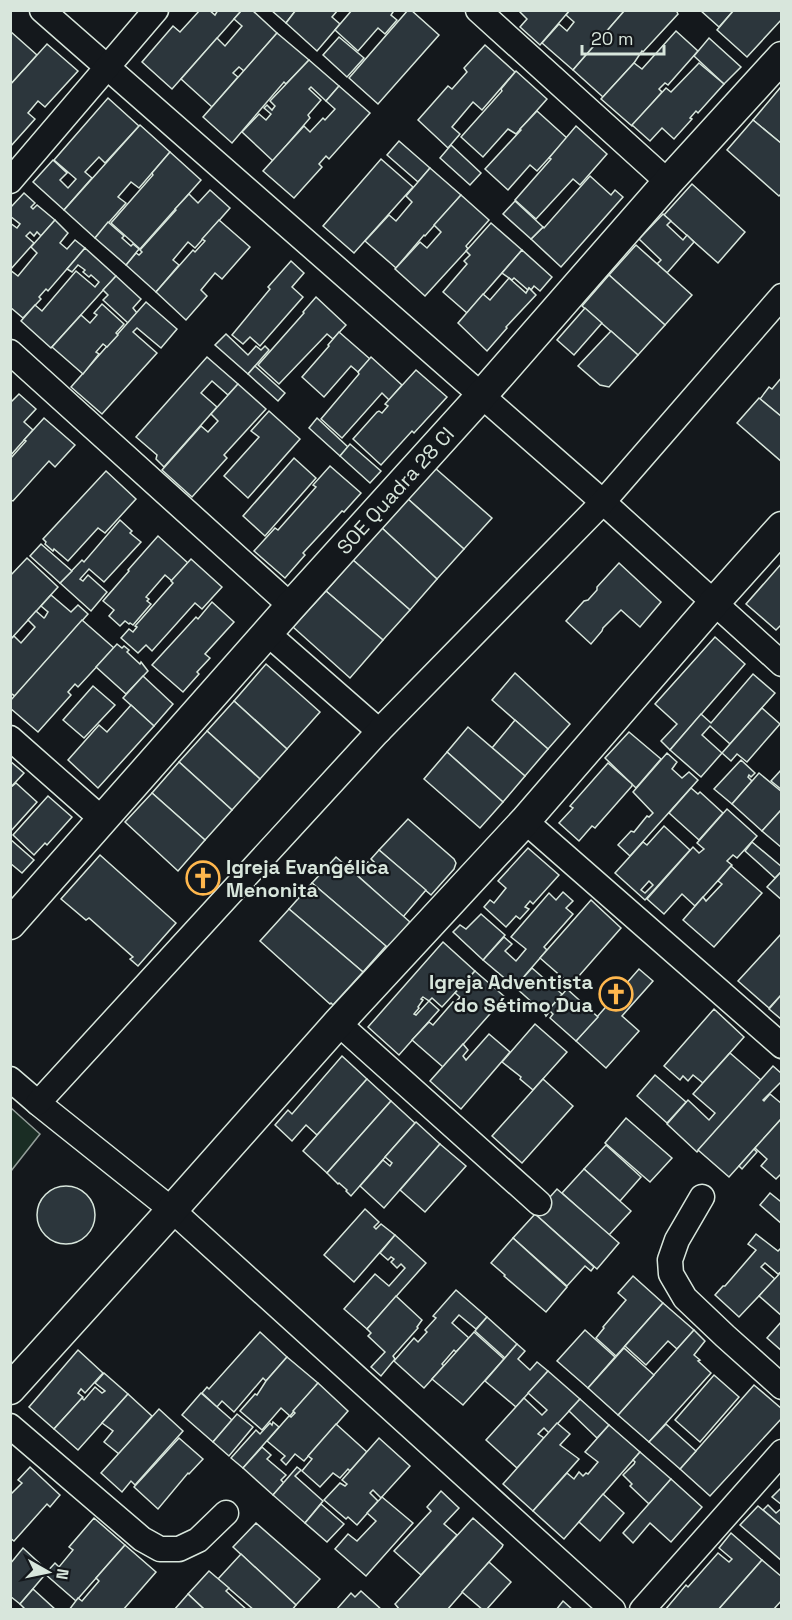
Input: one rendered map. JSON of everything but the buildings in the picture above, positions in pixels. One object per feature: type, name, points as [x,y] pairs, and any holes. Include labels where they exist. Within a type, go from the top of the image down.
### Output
[{"type":"street","points":[[42,10],[603,502],[713,604],[782,664]]},
{"type":"street","points":[[10,181],[156,10]]},
{"type":"street","points":[[478,10],[668,182]]},
{"type":"street","name":"SOE Quadra 28 CI","points":[[10,924],[291,606],[481,396],[668,182],[782,57]]},
{"type":"street","points":[[38,1103],[379,730],[603,502],[782,296]]},
{"type":"street","points":[[10,352],[291,606]]},
{"type":"street","points":[[10,1389],[338,1023],[525,821],[782,527]]},
{"type":"street","points":[[267,633],[379,730]]},
{"type":"street","points":[[10,738],[103,820]]},
{"type":"street","points":[[525,821],[782,1046]]},
{"type":"street","points":[[338,1023],[539,1203]]},
{"type":"street","points":[[10,1079],[172,1210],[613,1610]]},
{"type":"street","points":[[702,1197],[677,1240],[670,1260],[671,1274],[685,1298],[782,1387]]},
{"type":"street","points":[[10,1426],[142,1539],[160,1550],[179,1549],[198,1540],[226,1513]]},
{"type":"street","points":[[642,1610],[782,1452]]},
{"type":"green space","points":[[11,1108],[40,1134],[11,1171]]},
{"type":"place","name":"Igreja Evangélica Menonita","points":[[203,878]]},
{"type":"place","name":"Igreja Adventista do Sétimo Dua","points":[[616,994]]}]
